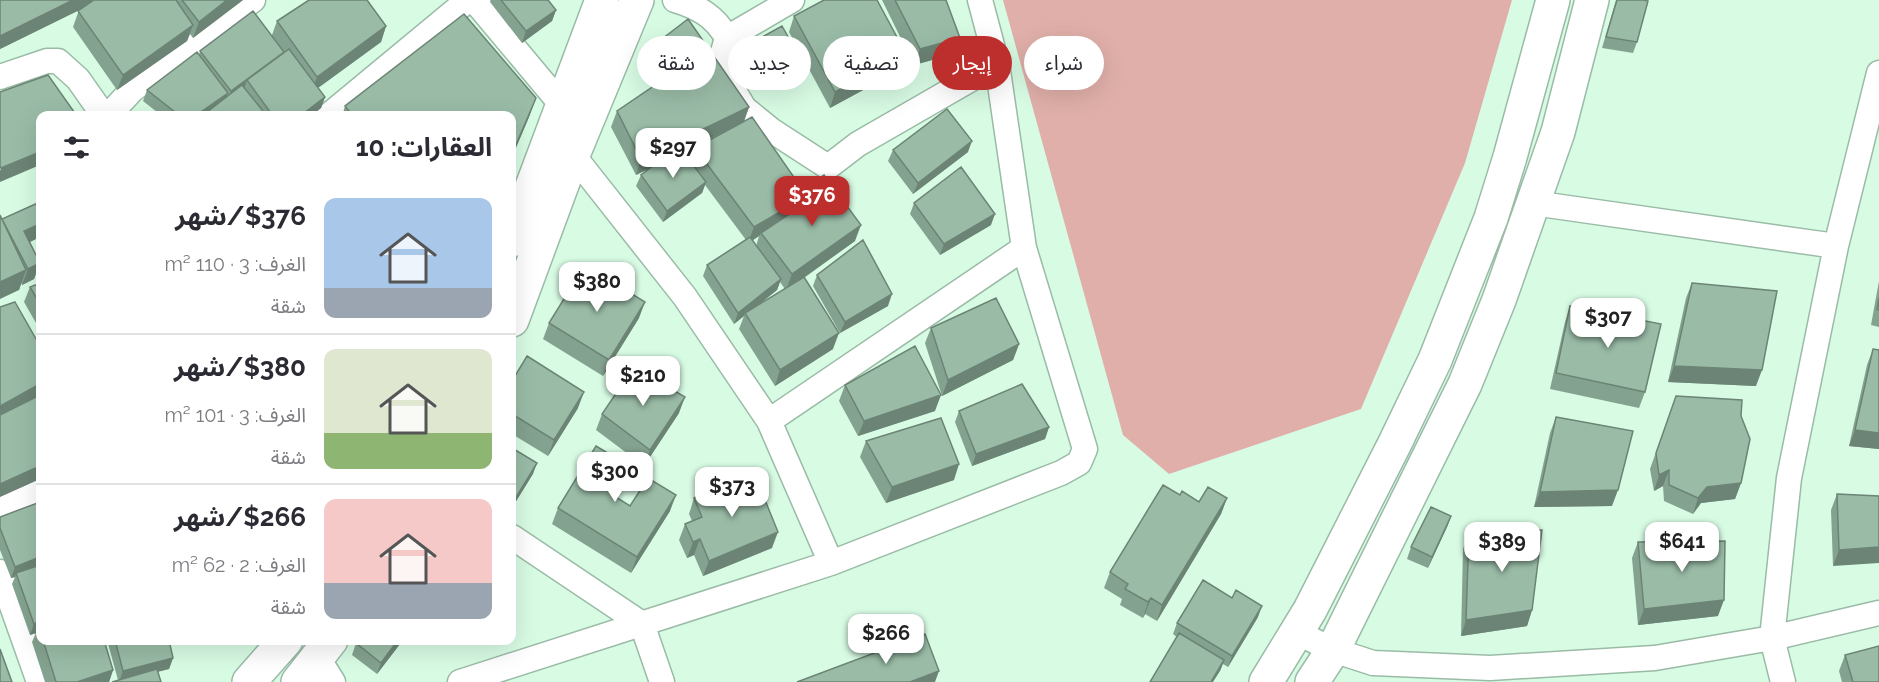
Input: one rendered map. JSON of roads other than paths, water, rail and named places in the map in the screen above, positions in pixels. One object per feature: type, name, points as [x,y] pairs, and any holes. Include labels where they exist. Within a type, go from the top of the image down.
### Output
[{"type":"street","points":[[113,111],[132,90],[253,0]]},
{"type":"street","points":[[334,111],[468,0]]},
{"type":"street","points":[[474,0],[561,104]]},
{"type":"street","points":[[516,229],[561,104],[602,0]]},
{"type":"street","points":[[516,309],[573,155],[637,0]]},
{"type":"street","points":[[675,0],[699,8],[712,18],[727,38]]},
{"type":"street","points":[[792,0],[727,38],[719,66],[744,108],[771,130],[828,167],[858,144],[952,90]]},
{"type":"street","points":[[980,0],[990,36]]},
{"type":"street","points":[[1266,682],[1310,610],[1394,445],[1439,349],[1494,208],[1554,0]]},
{"type":"street","points":[[1312,682],[1333,650],[1466,384],[1499,300],[1558,132],[1592,0]]},
{"type":"street","points":[[0,77],[47,61],[58,61],[78,79],[100,111]]},
{"type":"street","points":[[1783,682],[1772,638],[1789,478],[1836,246],[1879,73]]},
{"type":"street","points":[[460,682],[831,563],[1061,473],[1080,463],[1085,449],[1024,248],[1001,90]]},
{"type":"street","points":[[573,155],[685,297],[769,421],[831,563]]},
{"type":"street","points":[[1533,203],[1836,246]]},
{"type":"street","points":[[769,421],[1024,248]]},
{"type":"street","points":[[0,510],[36,494]]},
{"type":"street","points":[[516,540],[642,624],[662,682]]},
{"type":"street","points":[[0,572],[39,682]]},
{"type":"street","points":[[1296,632],[1333,650],[1373,663],[1490,668],[1655,658],[1772,638],[1879,613]]},
{"type":"street","points":[[249,682],[282,645]]}]
